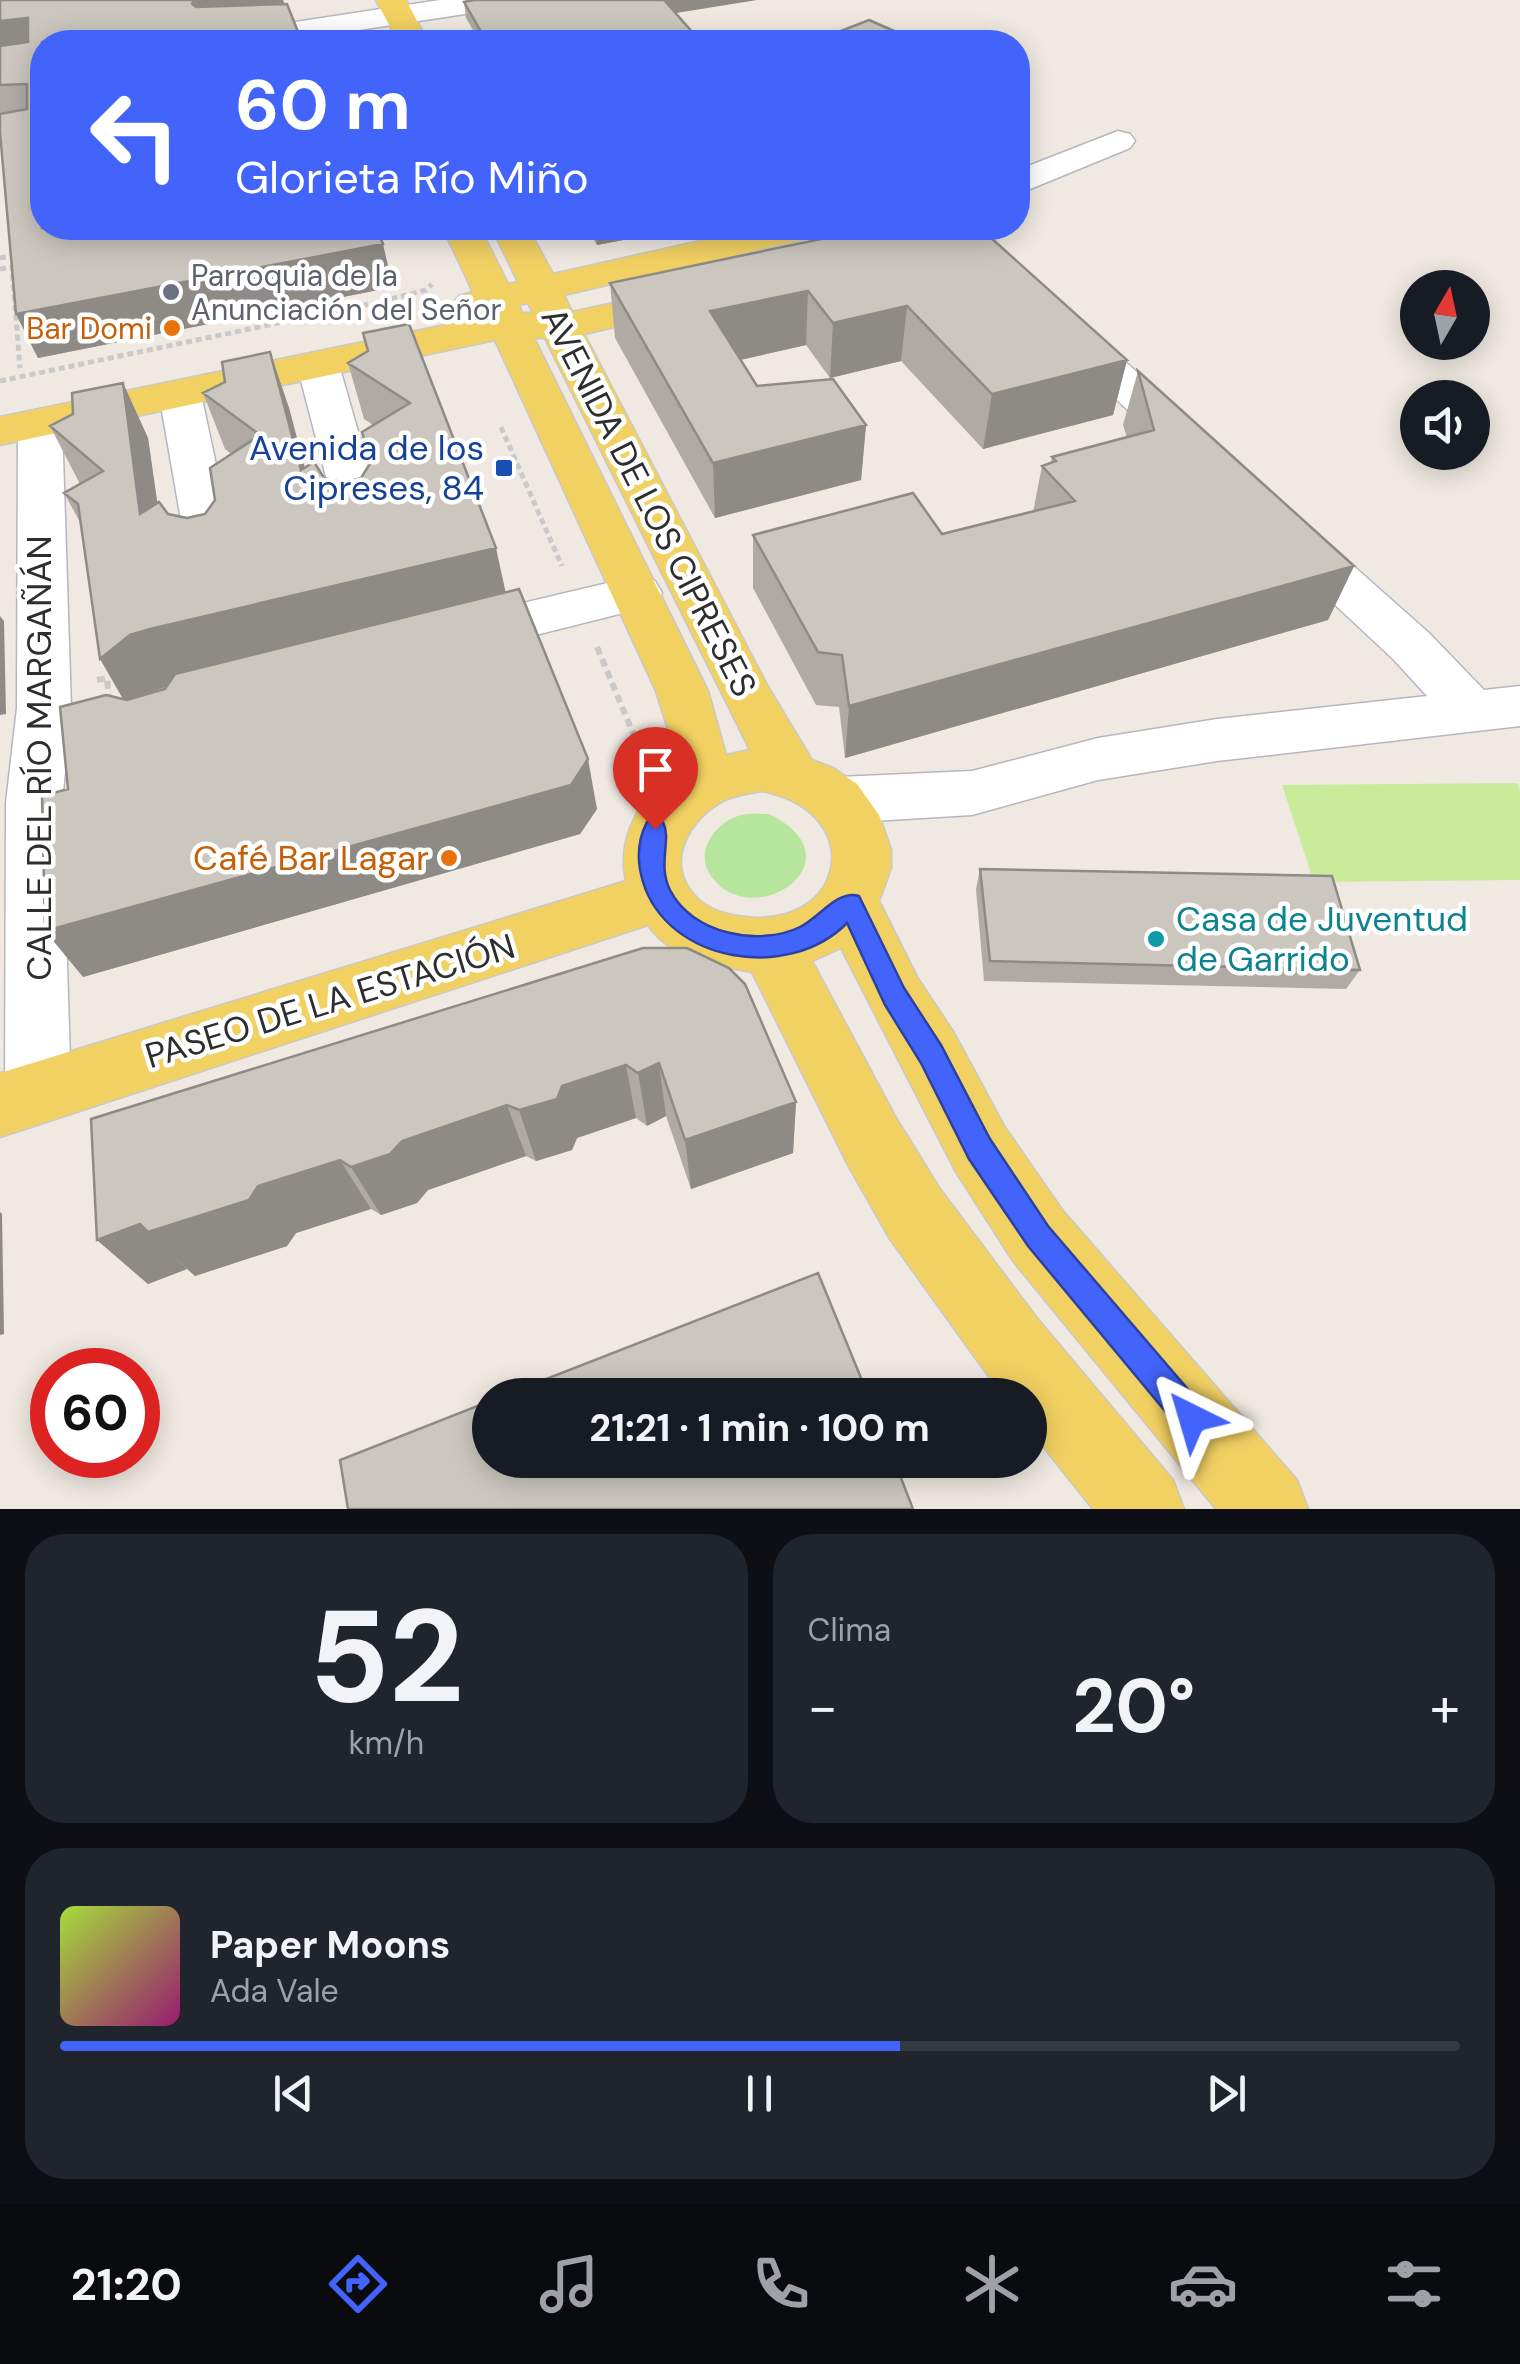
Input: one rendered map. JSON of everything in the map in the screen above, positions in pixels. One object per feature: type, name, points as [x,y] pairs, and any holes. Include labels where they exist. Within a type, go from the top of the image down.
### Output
[{"type":"main road","name":"AVENIDA DE LOS CIPRESES","points":[[472,240],[527,310],[746,693],[836,831],[895,997],[931,1054],[980,1149],[1038,1236],[1268,1509]]},
{"type":"main road","name":"AVENIDA DE LOS CIPRESES","points":[[512,240],[527,310],[637,593],[686,703],[695,729],[703,782]]},
{"type":"main road","points":[[15,406],[180,394],[318,365],[527,310],[764,240]]},
{"type":"main road","points":[[15,406],[408,307],[527,310],[722,292]]},
{"type":"main road","points":[[762,770],[836,831],[829,924],[802,939],[770,946],[736,946],[704,936],[678,919],[660,896],[649,863],[655,829],[674,802],[703,782],[731,772],[762,770]]},
{"type":"main road","name":"PASEO DE LA ESTACIÓN","points":[[19,1099],[660,896]]},
{"type":"main road","points":[[770,946],[802,1000],[887,1169],[967,1287],[1144,1509]]},
{"type":"street","points":[[302,30],[401,19],[498,0]]},
{"type":"street","points":[[1030,178],[1118,141]]},
{"type":"street","points":[[959,240],[1411,646],[1496,709]]},
{"type":"street","points":[[318,365],[360,519]]},
{"type":"street","points":[[180,394],[211,554]]},
{"type":"street","name":"CALLE DEL RÍO MARGAÑÁN","points":[[15,406],[21,755],[34,803],[19,1099]]},
{"type":"street","points":[[406,650],[637,593]]},
{"type":"street","points":[[836,831],[926,820],[972,793],[1098,759],[1216,740],[1496,709]]},
{"type":"path","points":[[0,258],[18,254]]},
{"type":"path","points":[[0,269],[12,266],[15,406]]},
{"type":"path","points":[[0,381],[408,307],[435,279]]},
{"type":"path","points":[[496,415],[638,746],[631,770],[655,829]]},
{"type":"path","points":[[91,682],[107,678],[110,710]]},
{"type":"green space","points":[[1517,783],[1520,880],[1314,882],[1282,785]]},
{"type":"green space","points":[[769,814],[795,832],[806,851],[803,869],[791,884],[773,894],[751,898],[729,892],[706,867],[710,840],[722,825],[738,816]]},
{"type":"building","points":[[0,0],[194,0],[192,4],[196,7],[287,4],[297,30],[30,30],[30,240],[381,240],[383,244],[16,314],[0,114],[27,109],[27,84],[0,85],[0,46],[28,42],[28,18],[0,21]]},
{"type":"building","points":[[664,0],[690,30],[480,30],[464,2]]},
{"type":"building","points":[[869,20],[892,30],[843,30]]},
{"type":"building","points":[[816,240],[993,240],[1127,360],[992,394],[907,306],[833,323],[808,291],[710,311],[757,386],[833,379],[866,425],[713,463],[610,283]]},
{"type":"building","points":[[409,324],[496,548],[150,629],[130,635],[100,659],[78,504],[64,493],[103,471],[50,426],[73,414],[72,393],[123,383],[140,514],[159,502],[168,514],[187,518],[205,514],[215,500],[210,468],[260,435],[203,393],[225,382],[222,362],[270,352],[301,470],[314,462],[324,478],[344,483],[361,478],[371,462],[362,432],[410,403],[348,363],[368,351],[363,333]]},
{"type":"building","points":[[1138,371],[1354,566],[849,706],[842,655],[818,652],[753,535],[913,493],[942,534],[1075,501],[1042,466],[1056,461],[1052,457],[1154,430]]},
{"type":"building","points":[[519,589],[588,759],[571,785],[45,931],[42,796],[68,789],[60,707],[106,695],[127,700],[165,689],[175,674]]},
{"type":"building","name":"Casa de Juventud de Garrido","points":[[980,869],[1332,876],[1360,970],[990,961]]},
{"type":"building","points":[[643,948],[687,948],[729,968],[745,984],[796,1102],[685,1140],[659,1063],[638,1073],[626,1065],[562,1086],[557,1099],[519,1110],[507,1105],[402,1141],[390,1154],[351,1167],[340,1160],[258,1186],[249,1200],[148,1232],[140,1224],[97,1240],[91,1119]]},
{"type":"building","points":[[818,1273],[861,1378],[549,1378]]},
{"type":"building","points":[[472,1408],[472,1478],[901,1478],[913,1509],[348,1509],[340,1460]]},
{"type":"place","name":"Parroquia de la Anunciación del Señor","points":[[171,292]]},
{"type":"place","name":"Bar Domi","points":[[172,328]]},
{"type":"place","name":"Avenida de los Cipreses, 84","points":[[504,468]]},
{"type":"place","name":"Café Bar Lagar","points":[[449,858]]},
{"type":"place","name":"Casa de Juventud de Garrido","points":[[1156,939]]},
{"type":"route","points":[[655,829],[649,863],[660,896],[678,919],[704,936],[736,946],[770,946],[802,939],[829,924],[850,904],[895,997],[931,1054],[980,1149],[1038,1236],[1192,1418]]}]
